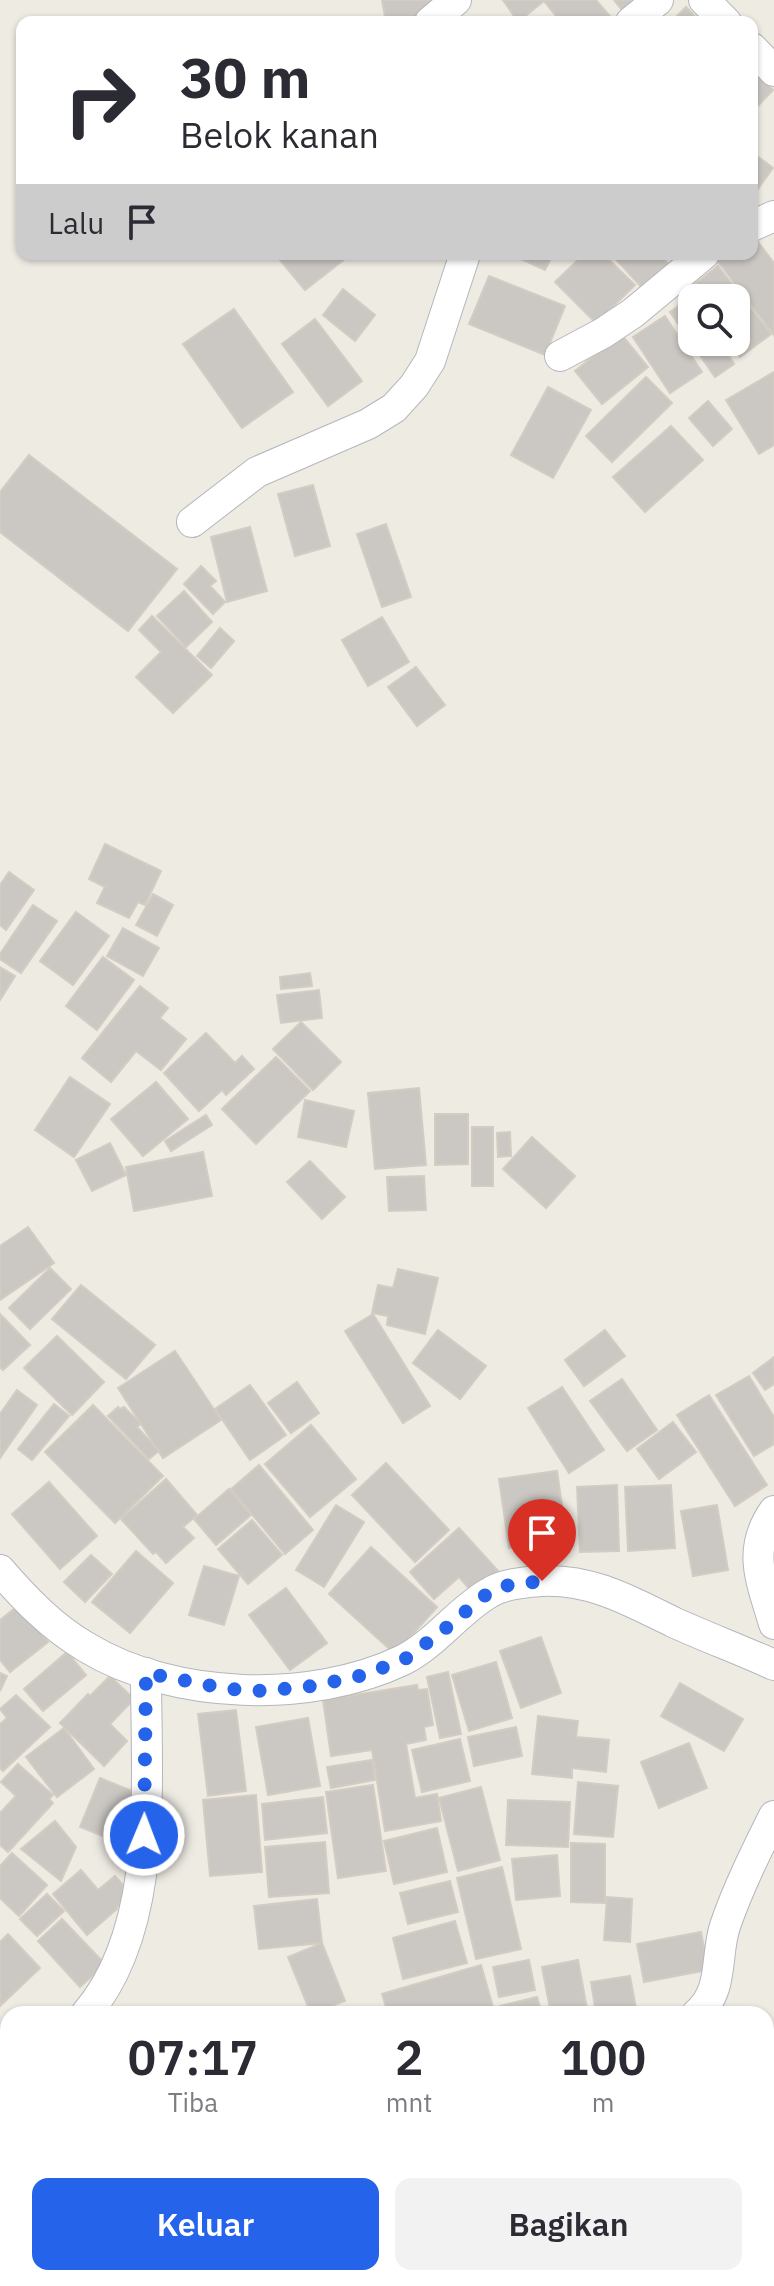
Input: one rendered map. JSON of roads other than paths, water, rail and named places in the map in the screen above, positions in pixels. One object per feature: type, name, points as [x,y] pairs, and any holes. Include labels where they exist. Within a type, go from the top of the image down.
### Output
[{"type":"street","points":[[437,16],[456,0]]},
{"type":"street","points":[[638,16],[658,0]]},
{"type":"street","points":[[704,0],[720,16]]},
{"type":"street","points":[[758,54],[774,71]]},
{"type":"street","points":[[192,522],[257,472],[368,424],[394,408],[414,386],[430,361],[463,260]]},
{"type":"street","points":[[560,356],[633,313],[697,260]]},
{"type":"street","points":[[774,1511],[763,1529],[757,1565],[774,1624]]},
{"type":"street","points":[[0,1570],[26,1600],[87,1648],[146,1673],[228,1689],[263,1691],[352,1678],[405,1659],[489,1592],[503,1586],[542,1581],[586,1585],[623,1596],[673,1622],[774,1665]]},
{"type":"street","points":[[91,2006],[117,1964],[134,1916],[144,1861],[146,1673]]},
{"type":"street","points":[[706,2006],[716,1987],[724,1931],[752,1858],[774,1816]]}]
